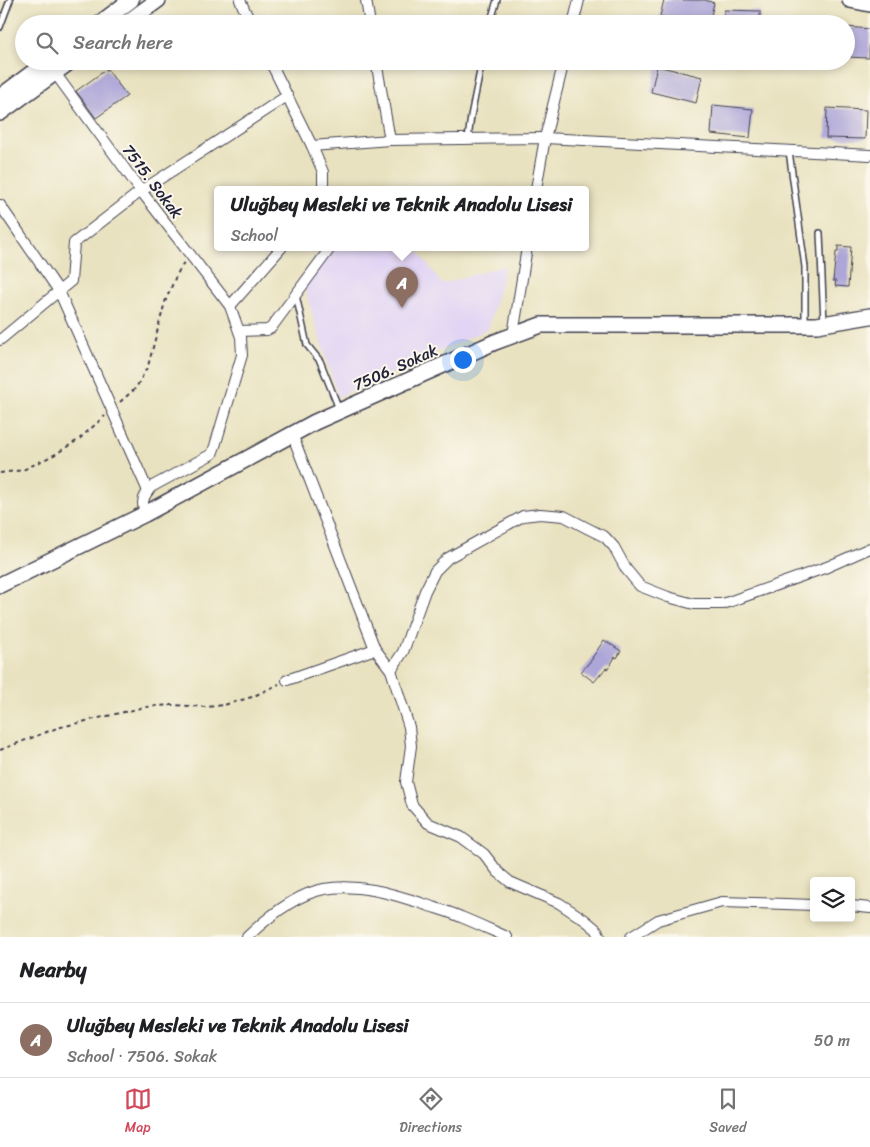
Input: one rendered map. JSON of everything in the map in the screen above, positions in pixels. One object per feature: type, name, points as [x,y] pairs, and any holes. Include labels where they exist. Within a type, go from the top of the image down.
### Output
[{"type":"street","points":[[111,15],[131,0]]},
{"type":"street","points":[[137,15],[158,0]]},
{"type":"street","points":[[240,0],[247,15]]},
{"type":"street","points":[[366,0],[368,15]]},
{"type":"street","points":[[575,15],[579,0]]},
{"type":"street","points":[[850,0],[870,4]]},
{"type":"street","points":[[0,97],[47,70]]},
{"type":"street","points":[[0,113],[49,70]]},
{"type":"street","name":"7515. Sokak","points":[[54,70],[141,191],[230,306],[240,332],[242,355],[212,454],[148,490]]},
{"type":"street","points":[[274,70],[323,172],[323,186]]},
{"type":"street","points":[[378,70],[390,140]]},
{"type":"street","points":[[537,186],[545,138],[562,70]]},
{"type":"street","points":[[0,340],[71,281],[74,243],[141,191],[287,96]]},
{"type":"street","points":[[312,146],[390,140],[545,138],[870,155]]},
{"type":"street","points":[[0,204],[59,291],[148,490],[142,504],[145,514]]},
{"type":"street","points":[[230,306],[278,251]]},
{"type":"street","points":[[240,332],[271,328],[327,251]]},
{"type":"street","points":[[513,335],[526,251]]},
{"type":"street","name":"7506. Sokak","points":[[0,585],[145,514],[315,422],[486,345],[541,325],[805,325],[824,324],[870,316]]},
{"type":"street","points":[[292,434],[375,649],[391,670],[408,728],[411,746],[406,782],[412,805],[428,823],[462,837],[484,854],[498,872],[510,882],[560,903],[597,930],[600,937]]},
{"type":"street","points":[[391,670],[403,652],[425,591],[435,571],[448,558],[523,516],[540,514],[564,516],[605,537],[614,547],[626,569],[640,586],[668,597],[694,604],[723,604],[827,567],[870,548]]},
{"type":"street","points":[[287,680],[375,649]]},
{"type":"street","points":[[247,937],[258,926],[286,905],[307,894],[323,889],[348,887],[392,893],[460,916],[506,937]]},
{"type":"street","points":[[631,937],[658,920],[722,902],[810,905]]},
{"type":"street","points":[[855,906],[870,908]]},
{"type":"lane","points":[[0,27],[10,0]]},
{"type":"lane","points":[[493,15],[497,0]]},
{"type":"lane","points":[[468,139],[470,116],[480,70]]},
{"type":"lane","points":[[789,151],[804,267],[805,325]]},
{"type":"lane","points":[[820,233],[824,324]]},
{"type":"lane","points":[[296,294],[307,345],[320,361],[340,410]]},
{"type":"path","points":[[0,473],[23,470],[54,455],[78,440],[136,388],[148,366],[165,302],[176,276],[189,253]]},
{"type":"path","points":[[0,750],[57,728],[145,707],[172,705],[206,707],[224,705],[252,697],[287,680]]},
{"type":"shaded area","points":[[331,251],[418,251],[442,284],[505,265],[488,329],[338,397],[304,286]]},
{"type":"building","points":[[664,0],[705,0],[714,3],[711,15],[660,15]]},
{"type":"building","points":[[724,10],[760,11],[760,15],[724,15]]},
{"type":"building","points":[[855,28],[870,29],[869,58],[855,57]]},
{"type":"building","points":[[108,70],[127,96],[96,118],[76,91]]},
{"type":"building","points":[[656,70],[673,70],[702,77],[696,103],[651,92]]},
{"type":"building","points":[[713,105],[753,109],[750,138],[711,134]]},
{"type":"building","points":[[827,108],[866,110],[865,139],[826,138]]},
{"type":"building","points":[[838,246],[851,247],[848,287],[835,286],[836,281],[833,281]]},
{"type":"building","points":[[604,640],[621,651],[608,669],[606,668],[594,682],[581,672],[593,658]]},
{"type":"place","name":"Uluğbey Mesleki ve Teknik Anadolu Lisesi","points":[[402,308]]}]
